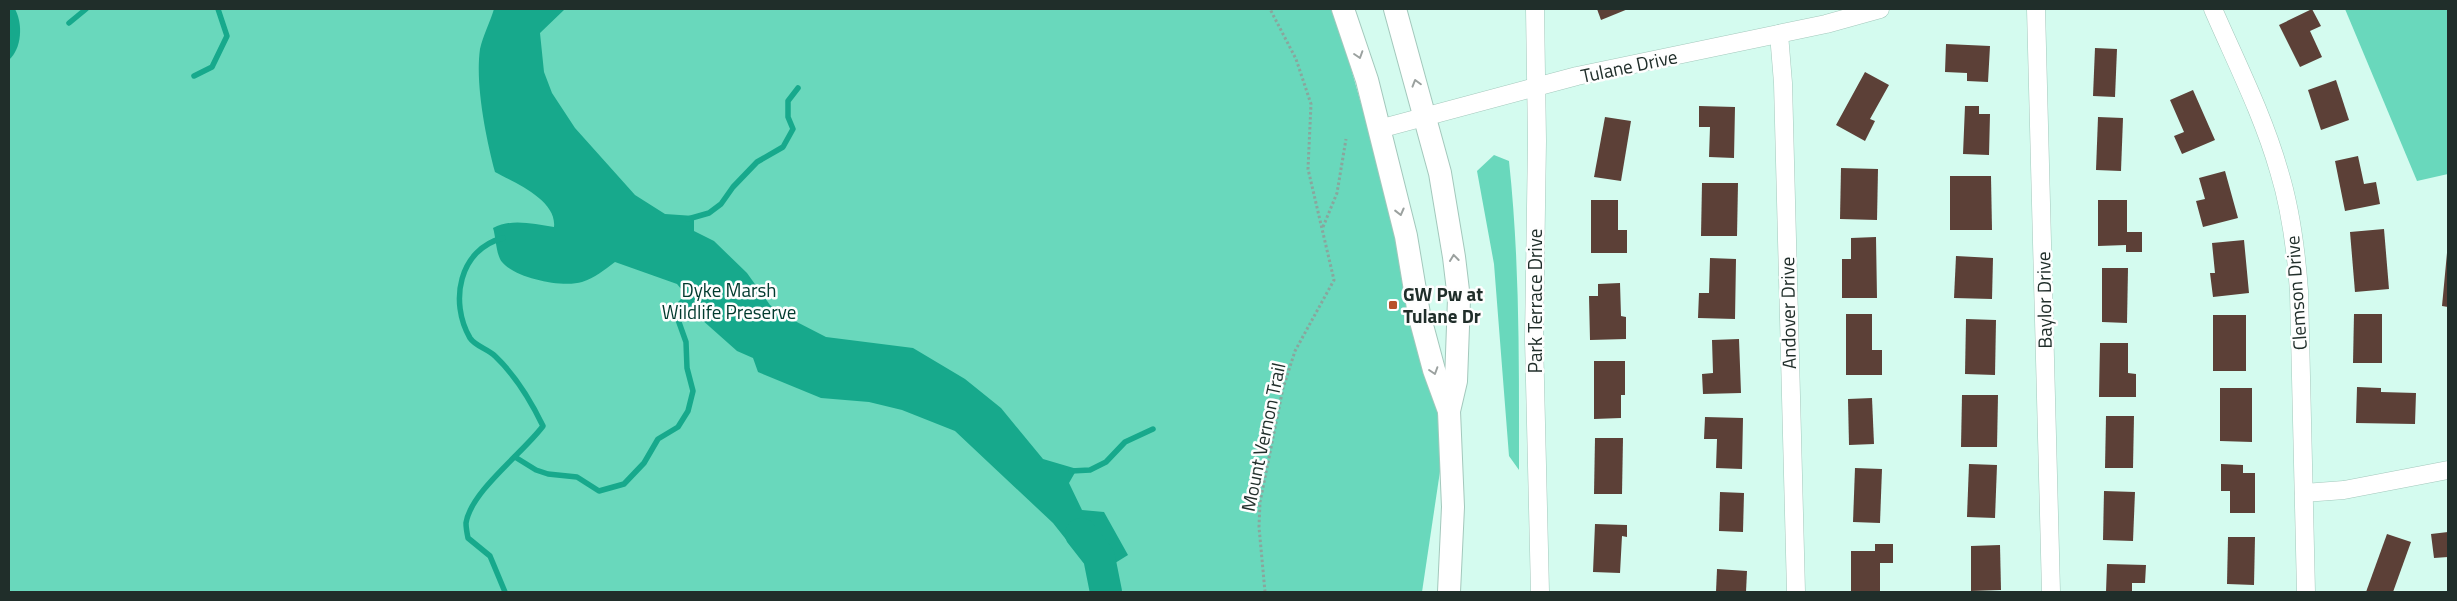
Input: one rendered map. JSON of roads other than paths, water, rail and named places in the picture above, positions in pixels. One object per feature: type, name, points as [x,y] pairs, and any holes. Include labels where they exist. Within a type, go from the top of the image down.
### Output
[{"type":"main road","points":[[1343,9],[1367,80],[1406,236],[1419,314],[1434,370],[1449,411]]},
{"type":"main road","points":[[1395,9],[1440,173],[1447,207],[1459,299],[1456,381],[1449,411],[1453,507],[1449,592]]},
{"type":"street","name":"Park Terrace Drive","points":[[1535,9],[1534,338],[1540,592]]},
{"type":"street","name":"Tulane Drive","points":[[1379,129],[1536,87],[1779,34],[1880,9]]},
{"type":"street","name":"Baylor Drive","points":[[2036,9],[2051,592]]},
{"type":"street","name":"Clemson Drive","points":[[2213,9],[2268,136],[2289,211],[2299,291],[2306,592]]},
{"type":"street","name":"Andover Drive","points":[[1779,34],[1782,83],[1796,592]]},
{"type":"street","points":[[2304,493],[2344,490],[2448,470]]},
{"type":"waterway","points":[[69,23],[86,9]]},
{"type":"waterway","points":[[194,76],[212,67],[227,36],[218,9]]},
{"type":"waterway","points":[[688,219],[709,213],[721,204],[733,187],[757,162],[783,147],[793,129],[788,117],[788,101],[798,88]]},
{"type":"waterway","points":[[503,238],[488,244],[476,253],[468,265],[462,279],[460,309],[470,338],[492,354],[509,371],[528,398],[543,426],[487,485],[477,498],[466,523],[468,538],[490,556],[505,592]]},
{"type":"waterway","points":[[515,457],[536,470],[548,474],[577,477],[599,491],[624,484],[644,463],[658,439],[678,427],[688,411],[693,391],[687,368],[686,342],[676,314],[681,309]]},
{"type":"waterway","points":[[1071,471],[1090,470],[1106,462],[1125,442],[1153,429]]},
{"type":"waterway","points":[[1081,534],[1099,557],[1106,592]]},
{"type":"place","name":"GW Pw at Tulane Dr","points":[[1393,305]]},
{"type":"park label","name":"Dyke Marsh Wildlife Preserve","points":[[729,301]]}]
